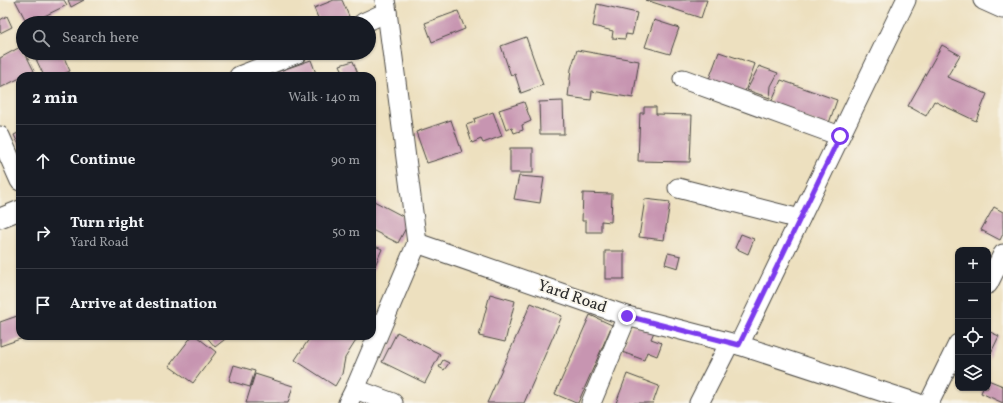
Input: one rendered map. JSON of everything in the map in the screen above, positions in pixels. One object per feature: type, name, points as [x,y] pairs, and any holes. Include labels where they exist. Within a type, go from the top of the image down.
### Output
[{"type":"street","points":[[699,403],[734,344],[800,219],[906,0]]},
{"type":"street","points":[[982,0],[1003,9]]},
{"type":"street","points":[[372,16],[386,6],[417,243],[376,340]]},
{"type":"street","points":[[249,72],[280,60]]},
{"type":"street","points":[[683,80],[840,136]]},
{"type":"street","points":[[0,136],[16,172]]},
{"type":"street","points":[[678,188],[800,219]]},
{"type":"street","points":[[0,218],[16,212]]},
{"type":"street","name":"Yard Road","points":[[417,243],[627,316],[734,344],[918,403]]},
{"type":"street","points":[[988,283],[1003,254]]},
{"type":"street","points":[[591,403],[627,316]]},
{"type":"street","points":[[376,340],[352,396],[393,403]]},
{"type":"street","points":[[929,403],[955,350]]},
{"type":"building","points":[[15,0],[64,0],[67,5],[44,16],[23,16]]},
{"type":"building","points":[[68,0],[84,0],[71,7]]},
{"type":"building","points":[[334,0],[342,0],[349,16],[317,16],[314,8]]},
{"type":"building","points":[[646,0],[707,0],[701,18]]},
{"type":"building","points":[[597,4],[637,13],[632,35],[626,34],[625,39],[612,38],[613,31],[593,26]]},
{"type":"building","points":[[458,11],[465,29],[432,42],[425,23]]},
{"type":"building","points":[[7,16],[12,27],[0,33],[0,20]]},
{"type":"building","points":[[654,20],[679,28],[670,54],[645,47]]},
{"type":"building","points":[[526,37],[543,85],[521,93],[515,74],[511,76],[501,46]]},
{"type":"building","points":[[942,45],[960,55],[947,77],[987,94],[976,121],[934,101],[926,116],[908,106]]},
{"type":"building","points":[[16,49],[16,60],[28,60],[34,71],[16,72],[16,80],[0,88],[0,58]]},
{"type":"building","points":[[577,50],[639,61],[633,98],[592,91],[591,100],[568,97],[571,69]]},
{"type":"building","points":[[719,52],[755,64],[744,94],[708,82]]},
{"type":"building","points":[[36,60],[65,60],[70,71],[68,72],[42,72]]},
{"type":"building","points":[[311,60],[316,72],[277,72]]},
{"type":"building","points":[[353,61],[357,72],[343,72],[340,65]]},
{"type":"building","points":[[759,66],[778,73],[771,86],[770,98],[747,90]]},
{"type":"building","points":[[781,80],[837,100],[828,126],[770,105]]},
{"type":"building","points":[[563,101],[564,134],[540,134],[539,102]]},
{"type":"building","points":[[524,102],[531,121],[522,125],[523,130],[514,133],[512,128],[506,130],[499,110]]},
{"type":"building","points":[[644,107],[656,107],[656,114],[692,115],[690,162],[638,161],[640,113],[644,113]]},
{"type":"building","points":[[493,112],[502,136],[483,143],[481,139],[472,143],[466,125],[475,122],[474,119]]},
{"type":"building","points":[[451,120],[462,152],[427,163],[416,132]]},
{"type":"building","points":[[510,148],[533,148],[533,173],[510,173]]},
{"type":"building","points":[[519,176],[544,178],[540,203],[514,199]]},
{"type":"building","points":[[583,193],[612,194],[611,222],[601,221],[601,232],[586,232],[586,221],[582,221]]},
{"type":"building","points":[[645,199],[670,202],[664,240],[639,237]]},
{"type":"building","points":[[376,202],[410,220],[398,243],[376,232]]},
{"type":"building","points":[[994,207],[1003,212],[1003,234],[1000,240],[981,230]]},
{"type":"building","points":[[741,234],[754,239],[748,254],[735,248]]},
{"type":"building","points":[[376,247],[382,249],[376,263]]},
{"type":"building","points":[[605,251],[624,251],[624,279],[605,279]]},
{"type":"building","points":[[668,253],[681,256],[678,268],[665,264]]},
{"type":"building","points":[[490,294],[515,301],[505,342],[479,336]]},
{"type":"building","points":[[531,303],[562,316],[524,403],[487,403]]},
{"type":"building","points":[[590,315],[612,325],[578,403],[576,403],[555,394]]},
{"type":"building","points":[[16,316],[16,340],[17,340],[0,346],[0,322]]},
{"type":"building","points":[[632,325],[654,332],[651,339],[662,343],[657,356],[647,352],[644,360],[622,352]]},
{"type":"building","points":[[397,332],[440,354],[425,383],[382,362]]},
{"type":"building","points":[[991,332],[999,336],[991,353]]},
{"type":"building","points":[[189,340],[201,340],[216,352],[193,383],[169,366]]},
{"type":"building","points":[[209,340],[224,340],[215,347]]},
{"type":"building","points":[[308,340],[356,340],[345,358],[342,374],[335,386],[295,360]]},
{"type":"building","points":[[443,360],[449,363],[444,370],[439,367]]},
{"type":"building","points":[[234,365],[255,371],[250,387],[229,381]]},
{"type":"building","points":[[255,374],[293,386],[288,403],[246,403]]},
{"type":"building","points":[[627,374],[659,386],[653,403],[616,403]]},
{"type":"building","points":[[991,381],[1003,386],[1003,403],[981,393],[982,391],[991,391]]},
{"type":"route","points":[[627,316],[729,344],[739,345],[840,136]]}]
